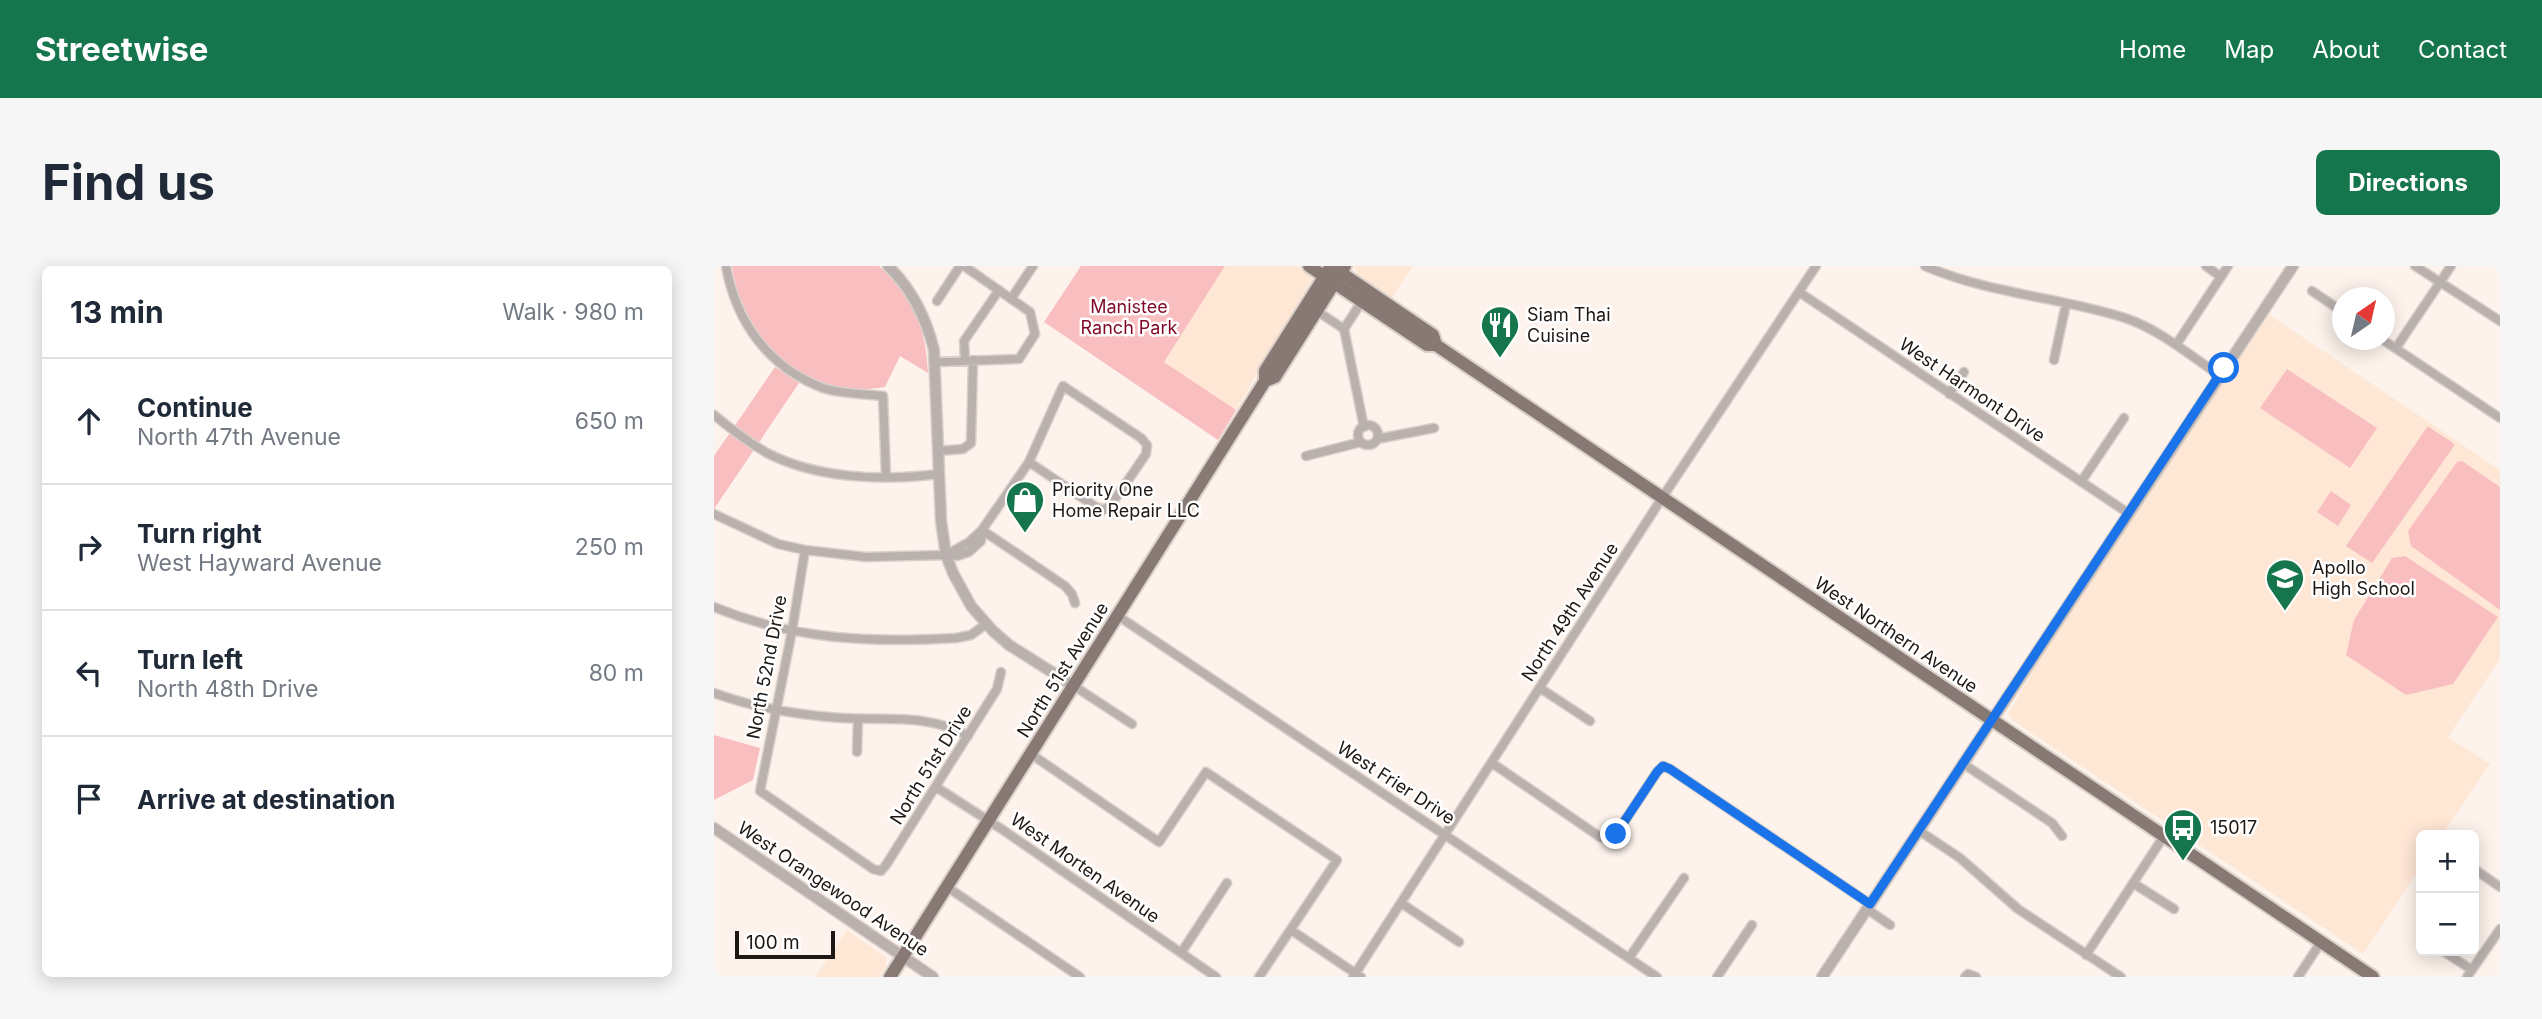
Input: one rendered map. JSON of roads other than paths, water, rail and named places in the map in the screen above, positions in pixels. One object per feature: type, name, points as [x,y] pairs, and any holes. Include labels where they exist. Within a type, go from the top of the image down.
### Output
[{"type":"main road","name":"West Northern Avenue","points":[[1309,266],[1334,271],[1433,335],[1436,345]]},
{"type":"main road","name":"West Northern Avenue","points":[[1334,271],[1362,301],[1427,345],[1436,345],[2373,977]]},
{"type":"main road","name":"North 51st Avenue","points":[[1265,381],[1275,377],[1317,311],[1334,271]]},
{"type":"main road","name":"North 51st Avenue","points":[[890,977],[1265,381],[1265,371],[1334,271]]},
{"type":"street","points":[[726,266],[736,306],[746,325],[772,357],[802,378],[824,388],[843,393],[883,396],[886,476]]},
{"type":"street","points":[[888,266],[899,276],[928,326],[936,362],[941,521],[946,555],[964,596],[986,624],[1009,645],[1132,724]]},
{"type":"street","points":[[1011,299],[1033,266]]},
{"type":"street","name":"North 49th Avenue","points":[[1356,976],[1662,498],[1816,266]]},
{"type":"street","points":[[1925,266],[1986,285],[2127,319],[2176,345],[2219,375]]},
{"type":"street","points":[[2206,266],[2221,277]]},
{"type":"street","points":[[2176,345],[2228,266]]},
{"type":"street","points":[[1822,977],[2292,266]]},
{"type":"street","points":[[2414,266],[2500,321]]},
{"type":"street","points":[[2451,266],[2396,348],[2500,418]]},
{"type":"street","points":[[936,362],[1019,359],[1035,334],[1030,312],[965,267],[937,301]]},
{"type":"street","points":[[938,451],[963,449],[971,443],[969,360],[964,341],[999,290]]},
{"type":"street","points":[[2312,291],[2332,305]]},
{"type":"street","name":"West Harmont Drive","points":[[1798,292],[2128,513]]},
{"type":"street","points":[[1362,301],[1344,329],[1364,426]]},
{"type":"street","points":[[2054,360],[2066,304]]},
{"type":"street","points":[[1317,311],[1344,329]]},
{"type":"street","points":[[1949,394],[1964,372]]},
{"type":"street","points":[[714,514],[778,544],[805,550],[866,557],[957,556],[968,552],[981,541],[982,530],[1029,462],[1063,386],[1141,438],[1147,445],[1146,454],[1111,505],[1104,510],[1029,462]]},
{"type":"street","points":[[714,415],[738,435],[769,454],[820,471],[886,476],[939,474]]},
{"type":"street","points":[[2081,482],[2124,418]]},
{"type":"street","points":[[1361,442],[1358,433],[1364,426],[1376,430],[1377,439]]},
{"type":"street","points":[[1306,456],[1361,442],[1370,445],[1377,439],[1434,428]]},
{"type":"street","points":[[982,530],[1065,586],[1075,603]]},
{"type":"street","name":"North 52nd Drive","points":[[805,550],[760,791],[862,862],[881,871]]},
{"type":"street","points":[[714,607],[745,619],[792,631],[843,639],[964,637],[986,624]]},
{"type":"street","name":"West Frier Drive","points":[[1118,616],[1657,977]]},
{"type":"street","name":"North 51st Drive","points":[[881,871],[968,736],[996,689],[1001,672]]},
{"type":"street","points":[[1540,688],[1590,721]]},
{"type":"street","points":[[714,693],[776,710],[859,719],[931,721],[968,736]]},
{"type":"street","points":[[858,752],[859,719]]},
{"type":"street","points":[[1031,754],[1159,842],[1206,772],[1337,860],[1259,977]]},
{"type":"street","points":[[1492,763],[1600,836],[1610,839],[1663,766],[1868,907],[1890,925]]},
{"type":"street","points":[[1962,763],[2052,823],[2062,836]]},
{"type":"street","name":"West Morten Avenue","points":[[936,787],[1216,977]]},
{"type":"street","name":"West Orangewood Avenue","points":[[714,828],[933,977]]},
{"type":"street","points":[[1918,830],[1960,858],[2012,904],[2121,977]]},
{"type":"street","points":[[2087,955],[2164,836]]},
{"type":"street","points":[[2479,872],[2500,887]]},
{"type":"street","points":[[1629,958],[1684,878]]},
{"type":"street","points":[[1181,953],[1227,883]]},
{"type":"street","points":[[2133,883],[2174,909]]},
{"type":"street","points":[[947,887],[1080,977]]},
{"type":"street","points":[[1401,903],[1460,942]]},
{"type":"street","points":[[1717,977],[1752,925]]},
{"type":"street","points":[[2449,956],[2470,974],[2500,929]]},
{"type":"street","points":[[1291,930],[1356,976]]},
{"type":"street","points":[[2298,977],[2321,942]]},
{"type":"place","name":"Siam Thai Cuisine","points":[[1500,359]]},
{"type":"place","name":"Priority One Home Repair LLC","points":[[1025,534]]},
{"type":"place","name":"Apollo High School","points":[[2285,612]]},
{"type":"place","name":"15017","points":[[2183,862]]},
{"type":"park label","name":"Manistee Ranch Park","points":[[1129,317]]}]
